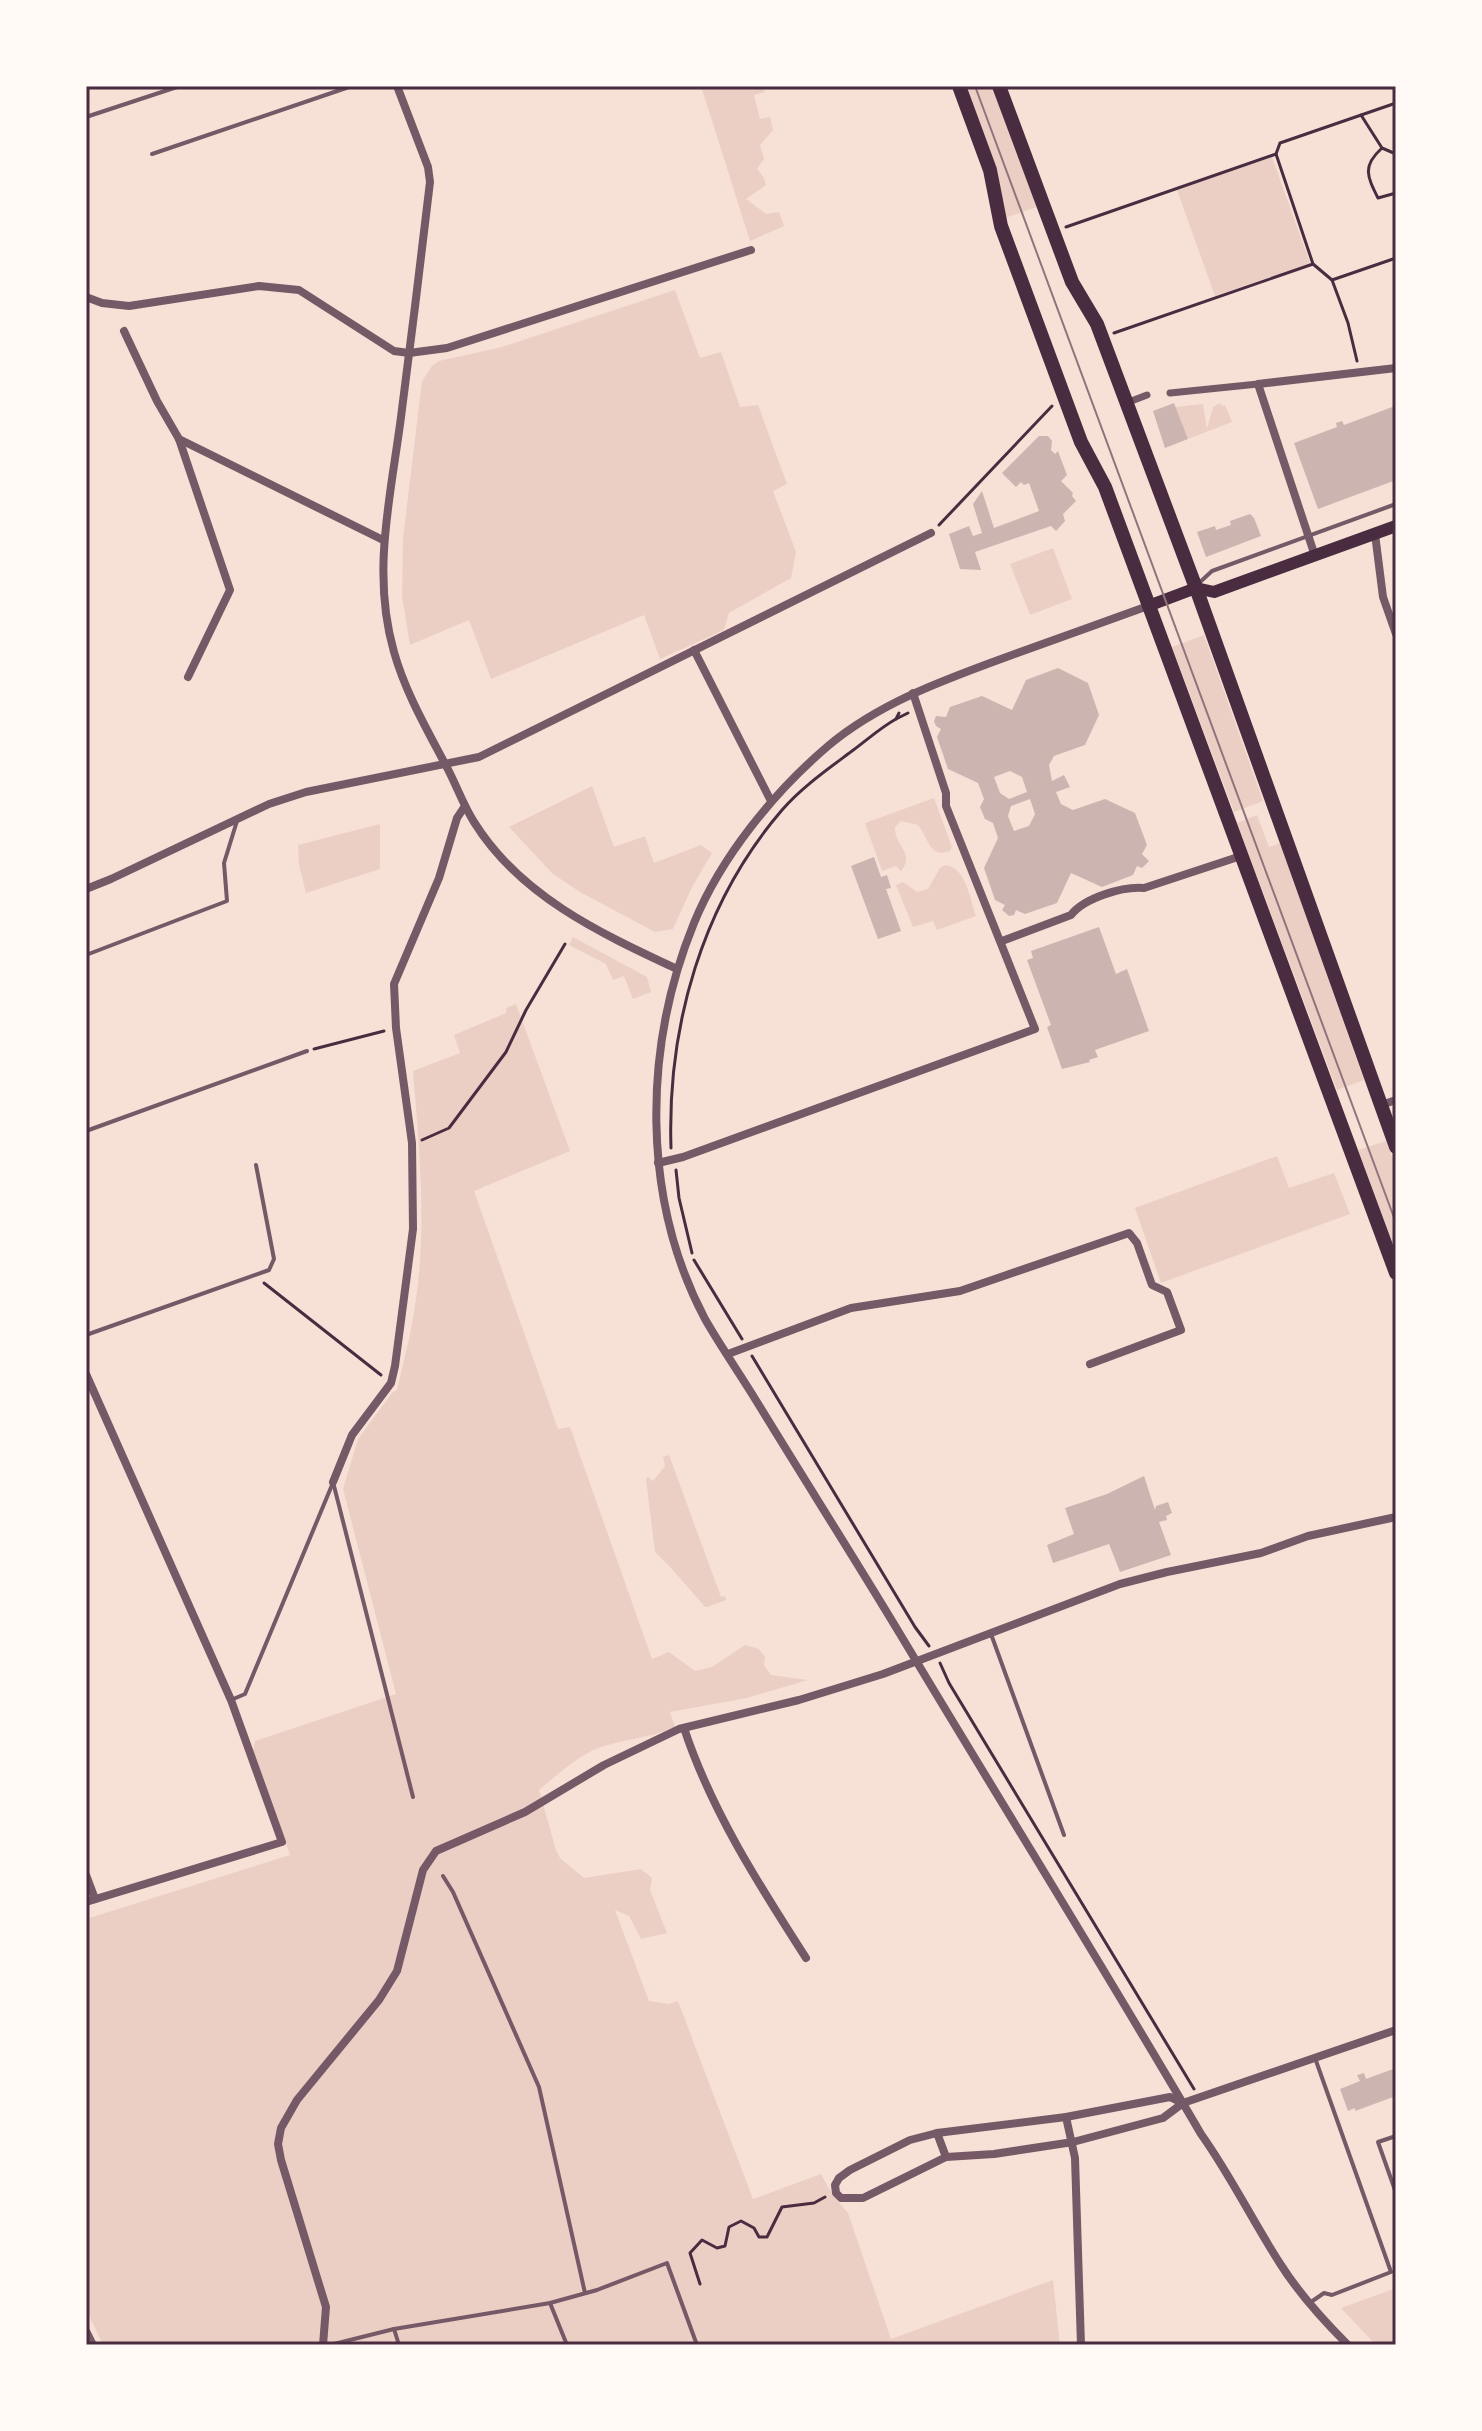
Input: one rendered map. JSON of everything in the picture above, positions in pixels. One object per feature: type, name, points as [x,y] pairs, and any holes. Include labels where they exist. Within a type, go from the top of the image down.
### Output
[{"type":"main road","points":[[959,86],[990,170],[1001,226],[1062,393],[1081,442],[1105,487],[1396,1273]]},
{"type":"main road","points":[[999,86],[1072,282],[1097,324],[1196,588],[1396,1147]]},
{"type":"main road","points":[[1148,606],[1196,588],[1214,592],[1396,526]]},
{"type":"street","points":[[397,86],[428,167],[430,182],[383,540],[383,595],[393,650],[412,701],[465,806],[513,873],[574,917],[677,969]]},
{"type":"street","points":[[86,297],[102,303],[129,306],[259,286],[299,290],[394,351],[409,353],[447,348],[751,250]]},
{"type":"street","points":[[124,331],[179,439],[230,590],[188,677]]},
{"type":"street","points":[[1170,393],[1396,368]]},
{"type":"street","points":[[1258,384],[1315,556]]},
{"type":"street","points":[[1134,400],[1147,395]]},
{"type":"street","points":[[179,439],[383,540]]},
{"type":"street","points":[[86,889],[238,817],[306,792],[479,757],[931,533]]},
{"type":"street","points":[[1375,534],[1384,603],[1396,634]]},
{"type":"street","points":[[1148,606],[913,693],[889,705],[831,744],[771,801],[736,848],[696,918],[677,969],[659,1063],[655,1131],[658,1163],[672,1238],[705,1319],[1226,2169],[1277,2259],[1309,2304],[1348,2345]]},
{"type":"street","points":[[694,650],[771,801]]},
{"type":"street","points":[[658,1163],[683,1157],[1035,1029],[946,806],[946,793],[913,693]]},
{"type":"street","points":[[333,1482],[352,1435],[391,1383],[413,1229],[412,1143],[396,1028],[394,984],[439,878],[457,818],[465,806]]},
{"type":"street","points":[[1002,941],[1071,915],[1078,906],[1092,901],[1132,887],[1144,888],[1241,856]]},
{"type":"street","points":[[1381,1105],[1396,1100]]},
{"type":"street","points":[[728,1354],[851,1308],[960,1291],[1129,1233],[1137,1243],[1152,1285],[1167,1292],[1181,1330],[1090,1364]]},
{"type":"street","points":[[86,1374],[231,1700],[282,1842],[91,1900],[86,1875]]},
{"type":"street","points":[[323,2345],[326,2307],[281,2160],[278,2144],[281,2128],[297,2100],[379,2000],[397,1971],[427,1862],[436,1851],[525,1812],[604,1765],[684,1728],[799,1700],[916,1663],[1120,1584],[1261,1553],[1308,1536],[1396,1517]]},
{"type":"street","points":[[684,1728],[726,1826],[806,1958]]},
{"type":"street","points":[[1183,2103],[1170,2097],[1155,2098],[1066,2117],[937,2133],[910,2140],[850,2170],[839,2178],[835,2185],[836,2193],[841,2198],[863,2198],[946,2157],[994,2154],[1073,2142],[1163,2118],[1183,2103],[1396,2030]]},
{"type":"street","points":[[1066,2117],[1073,2142],[1081,2345]]},
{"type":"street","points":[[937,2133],[946,2157]]},
{"type":"street","points":[[86,2331],[93,2345]]},
{"type":"lane","points":[[86,117],[180,86]]},
{"type":"lane","points":[[152,154],[352,86]]},
{"type":"lane","points":[[1196,588],[1212,571],[1396,504]]},
{"type":"lane","points":[[86,955],[227,901],[224,863],[238,817]]},
{"type":"lane","points":[[86,1131],[307,1051]]},
{"type":"lane","points":[[86,1335],[269,1270],[274,1259],[256,1165]]},
{"type":"lane","points":[[231,1700],[245,1694],[333,1482]]},
{"type":"lane","points":[[333,1482],[413,1797]]},
{"type":"lane","points":[[991,1634],[1064,1835]]},
{"type":"lane","points":[[443,1876],[453,1892],[539,2087],[585,2293]]},
{"type":"lane","points":[[1309,2304],[1324,2293],[1332,2295],[1394,2271],[1315,2058]]},
{"type":"lane","points":[[1396,2136],[1378,2142],[1396,2193]]},
{"type":"lane","points":[[330,2345],[394,2329],[550,2303],[667,2263],[697,2345]]},
{"type":"lane","points":[[550,2303],[567,2345]]},
{"type":"lane","points":[[394,2329],[399,2345]]},
{"type":"path","points":[[1355,354],[1348,323],[1332,280],[1313,264],[1276,154],[1280,143],[1396,103]]},
{"type":"path","points":[[1361,115],[1382,148],[1396,154]]},
{"type":"path","points":[[1382,148],[1370,159],[1368,177],[1378,198],[1396,193]]},
{"type":"path","points":[[1053,233],[1174,187],[1276,154]]},
{"type":"path","points":[[1332,280],[1396,258]]},
{"type":"path","points":[[1114,333],[1313,264]]},
{"type":"path","points":[[931,533],[1062,393]]},
{"type":"path","points":[[671,1147],[676,1050],[690,977],[714,917],[746,856],[784,807],[824,772],[896,719]]},
{"type":"path","points":[[412,1143],[443,1131],[456,1120],[506,1052],[526,1010],[565,944]]},
{"type":"path","points":[[307,1051],[396,1028]]},
{"type":"path","points":[[676,1164],[679,1198],[693,1258],[915,1627],[936,1655],[949,1683],[1199,2097]]},
{"type":"path","points":[[255,1276],[391,1383]]},
{"type":"path","points":[[700,2284],[690,2253],[695,2244],[702,2240],[717,2248],[725,2246],[729,2227],[741,2221],[754,2228],[759,2237],[767,2237],[782,2207],[814,2203],[836,2193]]},
{"type":"shaded area","points":[[701,86],[763,86],[765,92],[754,95],[760,119],[770,117],[773,130],[760,145],[764,159],[757,169],[766,185],[746,199],[766,214],[779,212],[784,226],[750,241]]},
{"type":"shaded area","points":[[966,86],[992,86],[1037,207],[1005,218],[997,168]]},
{"type":"shaded area","points":[[1272,157],[1310,263],[1215,296],[1177,190]]},
{"type":"shaded area","points":[[675,290],[700,358],[721,352],[740,407],[758,405],[787,484],[773,491],[796,552],[791,578],[729,613],[724,630],[660,659],[644,615],[491,679],[469,620],[410,645],[402,596],[403,538],[422,381],[432,366],[439,361],[502,347]]},
{"type":"shaded area","points":[[1220,403],[1225,405],[1232,422],[1188,439],[1175,407],[1203,404],[1207,429],[1213,407]]},
{"type":"shaded area","points":[[1053,548],[1072,599],[1030,615],[1010,564]]},
{"type":"shaded area","points":[[1204,635],[1263,801],[1234,812],[1172,647]]},
{"type":"shaded area","points":[[592,786],[614,847],[645,836],[654,863],[701,845],[712,853],[673,929],[655,932],[580,892],[553,874],[509,827]]},
{"type":"shaded area","points":[[934,798],[952,847],[950,851],[943,853],[933,849],[918,825],[901,821],[895,827],[905,854],[905,865],[901,871],[896,866],[882,871],[865,823]]},
{"type":"shaded area","points":[[1257,815],[1269,847],[1280,843],[1364,1080],[1337,1090],[1237,823]]},
{"type":"shaded area","points":[[380,824],[380,869],[306,893],[298,845]]},
{"type":"shaded area","points":[[945,865],[958,871],[976,916],[937,930],[933,921],[913,927],[896,885],[903,882],[917,892],[928,889]]},
{"type":"shaded area","points":[[573,937],[647,977],[651,992],[633,999],[624,976],[613,980],[606,964],[569,945]]},
{"type":"shaded area","points":[[516,1004],[570,1151],[474,1191],[558,1429],[570,1427],[652,1659],[669,1652],[695,1671],[712,1667],[745,1645],[759,1649],[771,1675],[808,1680],[747,1698],[670,1712],[675,1727],[596,1749],[581,1757],[539,1790],[556,1850],[560,1858],[584,1878],[641,1869],[652,1878],[650,1890],[667,1933],[641,1939],[629,1916],[615,1910],[649,2001],[668,2004],[678,2001],[753,2199],[821,2174],[848,2213],[891,2339],[1053,2280],[1060,2345],[103,2345],[86,2309],[86,1919],[290,1855],[253,1751],[255,1741],[396,1694],[343,1489],[358,1439],[397,1390],[414,1311],[421,1214],[413,1071],[460,1053],[454,1035],[506,1013],[506,1008]]},
{"type":"shaded area","points":[[1386,1141],[1396,1167],[1396,1252],[1358,1150]]},
{"type":"shaded area","points":[[1277,1156],[1289,1188],[1334,1173],[1350,1214],[1161,1283],[1135,1208]]},
{"type":"shaded area","points":[[669,1455],[721,1597],[725,1596],[726,1600],[707,1607],[655,1552],[646,1479],[648,1477],[653,1481],[665,1466],[663,1457]]},
{"type":"shaded area","points":[[1396,2288],[1396,2345],[1376,2345],[1341,2308]]},
{"type":"building","points":[[1174,403],[1188,439],[1165,448],[1153,411]]},
{"type":"building","points":[[1395,406],[1396,480],[1318,509],[1294,443],[1337,427],[1336,423],[1342,421],[1344,425]]},
{"type":"building","points":[[1039,436],[1048,436],[1052,441],[1051,450],[1055,454],[1058,451],[1067,475],[1061,481],[1076,501],[1063,514],[1065,521],[1056,531],[1051,526],[975,552],[981,570],[960,569],[949,534],[969,526],[973,536],[982,533],[973,504],[982,491],[994,528],[1039,511],[1029,483],[1024,485],[1021,482],[1016,487],[1002,473]]},
{"type":"building","points":[[1250,514],[1261,536],[1206,557],[1197,532],[1231,525],[1230,521]]},
{"type":"building","points":[[1058,668],[1088,683],[1099,715],[1085,745],[1054,756],[1049,765],[1052,781],[1064,775],[1070,787],[1056,792],[1061,804],[1073,810],[1105,799],[1135,813],[1147,845],[1142,854],[1149,861],[1142,868],[1137,866],[1133,875],[1102,887],[1071,873],[1057,903],[1025,914],[1016,910],[1014,915],[1009,916],[1002,910],[1005,905],[995,900],[984,868],[998,838],[993,823],[985,819],[980,807],[984,799],[978,783],[948,769],[937,737],[941,729],[934,721],[936,716],[946,717],[950,707],[982,696],[1012,710],[1026,680]],"holes":[[[1010,771],[1022,777],[1027,792],[1009,799],[1000,793],[994,777]],[[1030,799],[1035,814],[1029,826],[1014,831],[1008,816],[1011,806]]]},
{"type":"building","points":[[874,857],[881,877],[887,875],[891,888],[886,889],[901,931],[878,939],[851,866]]},
{"type":"building","points":[[1099,927],[1116,974],[1127,969],[1149,1031],[1095,1050],[1098,1057],[1090,1062],[1062,1069],[1047,1027],[1051,1025],[1027,960],[1033,958],[1031,951]]},
{"type":"building","points":[[1144,1476],[1155,1510],[1156,1506],[1168,1502],[1172,1513],[1166,1516],[1167,1520],[1159,1522],[1171,1555],[1120,1572],[1109,1544],[1053,1563],[1047,1545],[1074,1534],[1065,1508],[1107,1494]]},
{"type":"building","points":[[1396,2068],[1396,2096],[1348,2111],[1340,2089],[1360,2081],[1357,2075],[1364,2073],[1366,2079]]},
{"type":"tram line","points":[[975,86],[1396,1223]]}]
